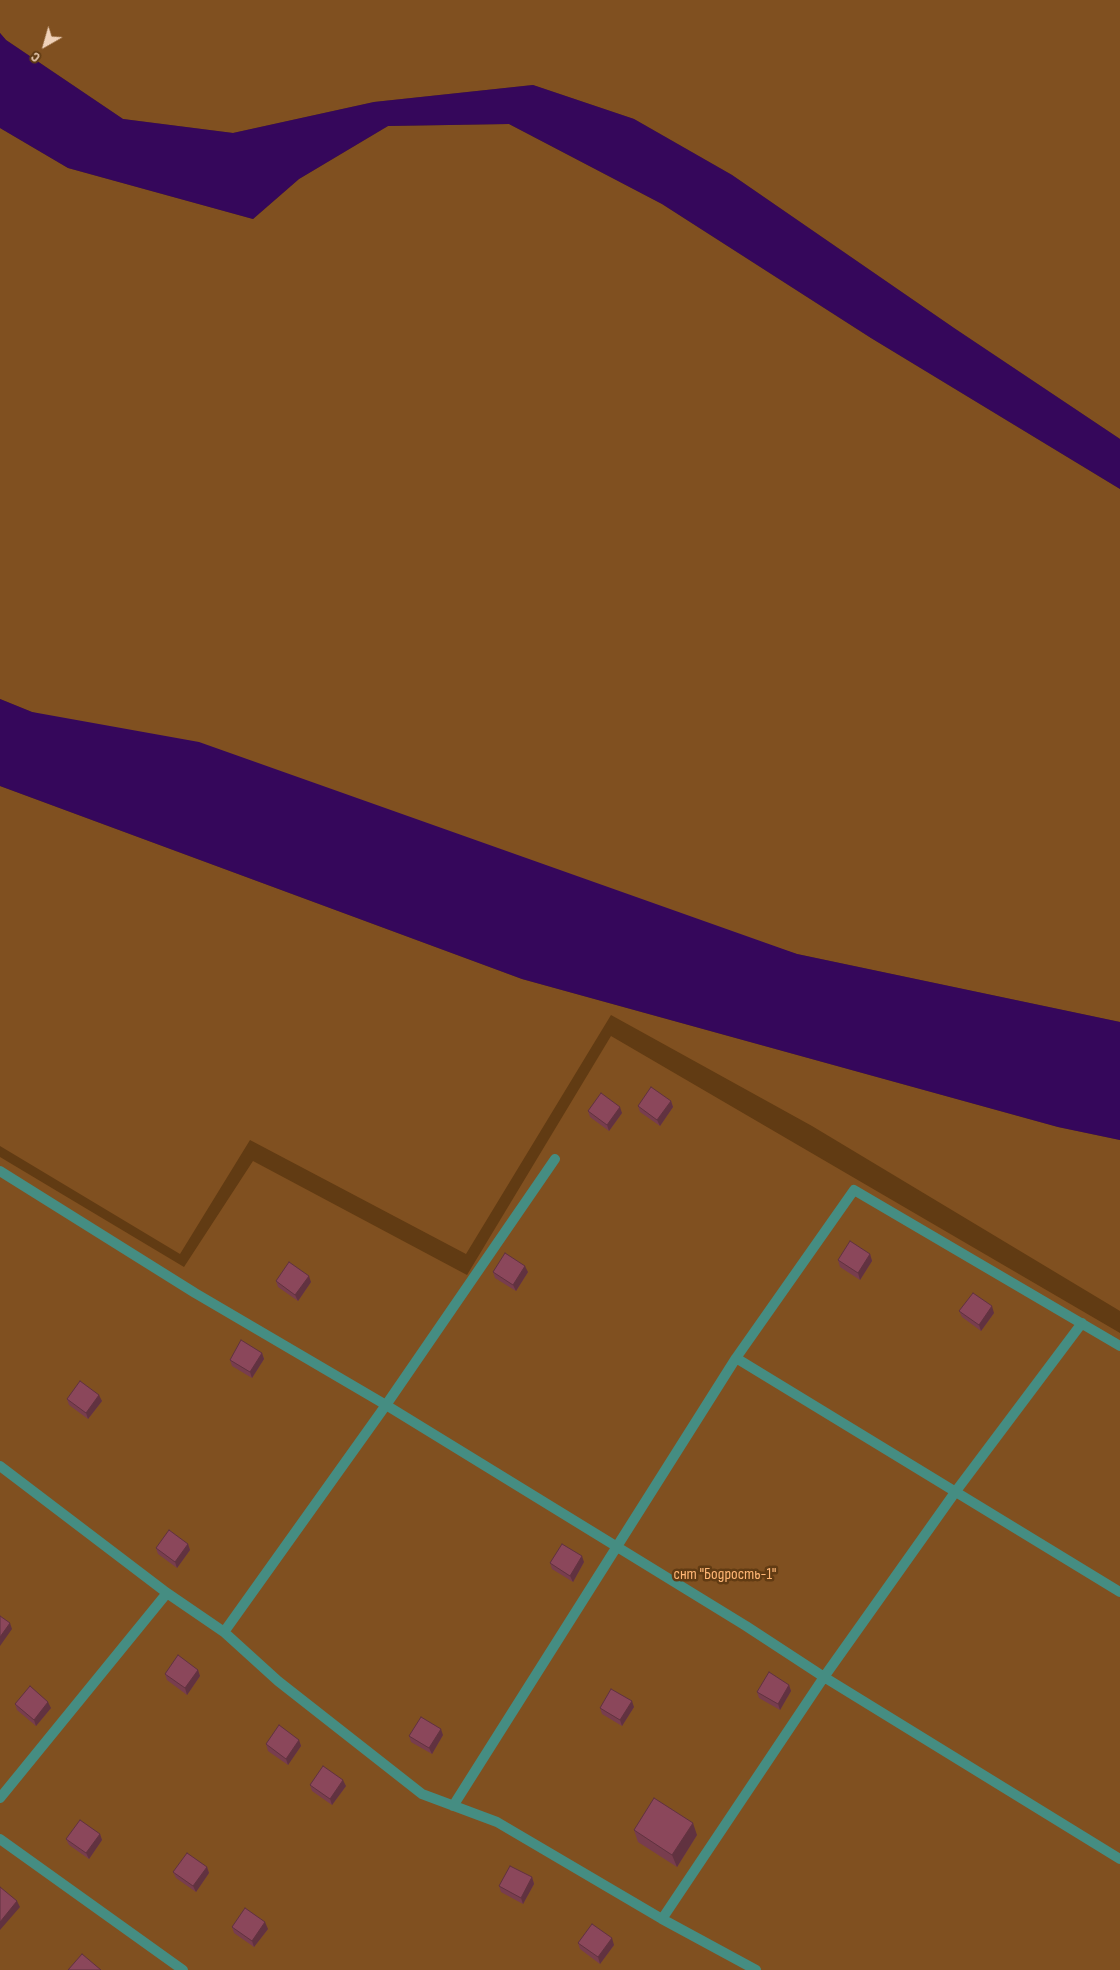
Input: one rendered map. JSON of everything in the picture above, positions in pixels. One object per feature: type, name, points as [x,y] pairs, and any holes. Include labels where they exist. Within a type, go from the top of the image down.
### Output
[{"type":"lane","points":[[224,1632],[386,1405],[555,1159]]},
{"type":"lane","points":[[0,1171],[195,1293],[386,1405],[616,1546],[746,1626],[824,1677],[1120,1859]]},
{"type":"lane","points":[[453,1806],[736,1358],[854,1190],[1120,1346]]},
{"type":"lane","points":[[662,1919],[824,1677],[956,1491],[1082,1323]]},
{"type":"lane","points":[[736,1358],[1120,1592]]},
{"type":"lane","points":[[0,1466],[167,1593],[224,1632],[278,1681],[422,1794],[497,1822],[662,1919],[756,1970]]},
{"type":"lane","points":[[0,1798],[167,1593]]},
{"type":"lane","points":[[0,1839],[183,1970]]},
{"type":"green space","points":[[0,0],[1120,0],[1120,439],[954,328],[732,175],[634,119],[533,85],[374,102],[233,133],[123,119],[6,40],[0,33]]},
{"type":"green space","points":[[509,124],[662,204],[871,338],[1120,489],[1120,1022],[797,954],[32,712],[0,699],[0,128],[68,168],[253,219],[299,179],[388,126]]},
{"type":"green space","points":[[0,786],[522,979],[1058,1127],[1120,1140],[1120,1311],[812,1126],[611,1015],[466,1254],[250,1140],[180,1254],[0,1146]]},
{"type":"green space","name":"снт \"Бодрость-1\"","points":[[611,1036],[1120,1333],[1120,1970],[0,1970],[0,1157],[184,1267],[253,1161],[467,1275]]},
{"type":"shaded area","points":[[0,33],[6,40],[123,119],[233,133],[374,102],[533,85],[634,119],[732,175],[954,328],[1120,439],[1120,489],[871,338],[662,204],[509,124],[388,126],[299,179],[253,219],[68,168],[0,128]]},
{"type":"shaded area","points":[[0,699],[32,712],[199,742],[797,954],[1120,1022],[1120,1140],[1058,1127],[522,979],[0,786]]},
{"type":"building","points":[[651,1087],[671,1101],[657,1120],[638,1106]]},
{"type":"building","points":[[601,1093],[620,1107],[607,1125],[588,1111]]},
{"type":"building","points":[[850,1241],[870,1254],[858,1273],[838,1260]]},
{"type":"building","points":[[505,1253],[525,1266],[513,1285],[493,1272]]},
{"type":"building","points":[[289,1262],[309,1276],[295,1295],[276,1281]]},
{"type":"building","points":[[973,1293],[992,1306],[979,1325],[959,1311]]},
{"type":"building","points":[[241,1340],[262,1353],[250,1372],[230,1360]]},
{"type":"building","points":[[80,1381],[99,1395],[86,1413],[67,1399]]},
{"type":"building","points":[[169,1530],[188,1544],[175,1562],[156,1548]]},
{"type":"building","points":[[562,1544],[582,1556],[570,1576],[550,1563]]},
{"type":"building","points":[[0,1616],[10,1623],[0,1637]]},
{"type":"building","points":[[178,1655],[198,1670],[185,1688],[165,1674]]},
{"type":"building","points":[[769,1672],[789,1685],[778,1704],[757,1692]]},
{"type":"building","points":[[30,1686],[48,1702],[34,1720],[15,1704]]},
{"type":"building","points":[[611,1689],[632,1701],[620,1720],[600,1708]]},
{"type":"building","points":[[421,1717],[441,1729],[429,1748],[409,1736]]},
{"type":"building","points":[[279,1725],[299,1740],[286,1759],[266,1744]]},
{"type":"building","points":[[323,1766],[343,1780],[330,1799],[310,1785]]},
{"type":"building","points":[[654,1798],[693,1823],[672,1855],[634,1830]]},
{"type":"building","points":[[80,1820],[100,1834],[86,1853],[66,1839]]},
{"type":"building","points":[[187,1853],[207,1867],[193,1886],[173,1872]]},
{"type":"building","points":[[510,1866],[532,1877],[521,1898],[499,1886]]},
{"type":"building","points":[[0,1887],[17,1901],[0,1922]]},
{"type":"building","points":[[245,1908],[265,1922],[252,1941],[232,1927]]},
{"type":"building","points":[[592,1924],[612,1938],[598,1957],[578,1943]]},
{"type":"building","points":[[82,1954],[101,1970],[68,1970]]}]
